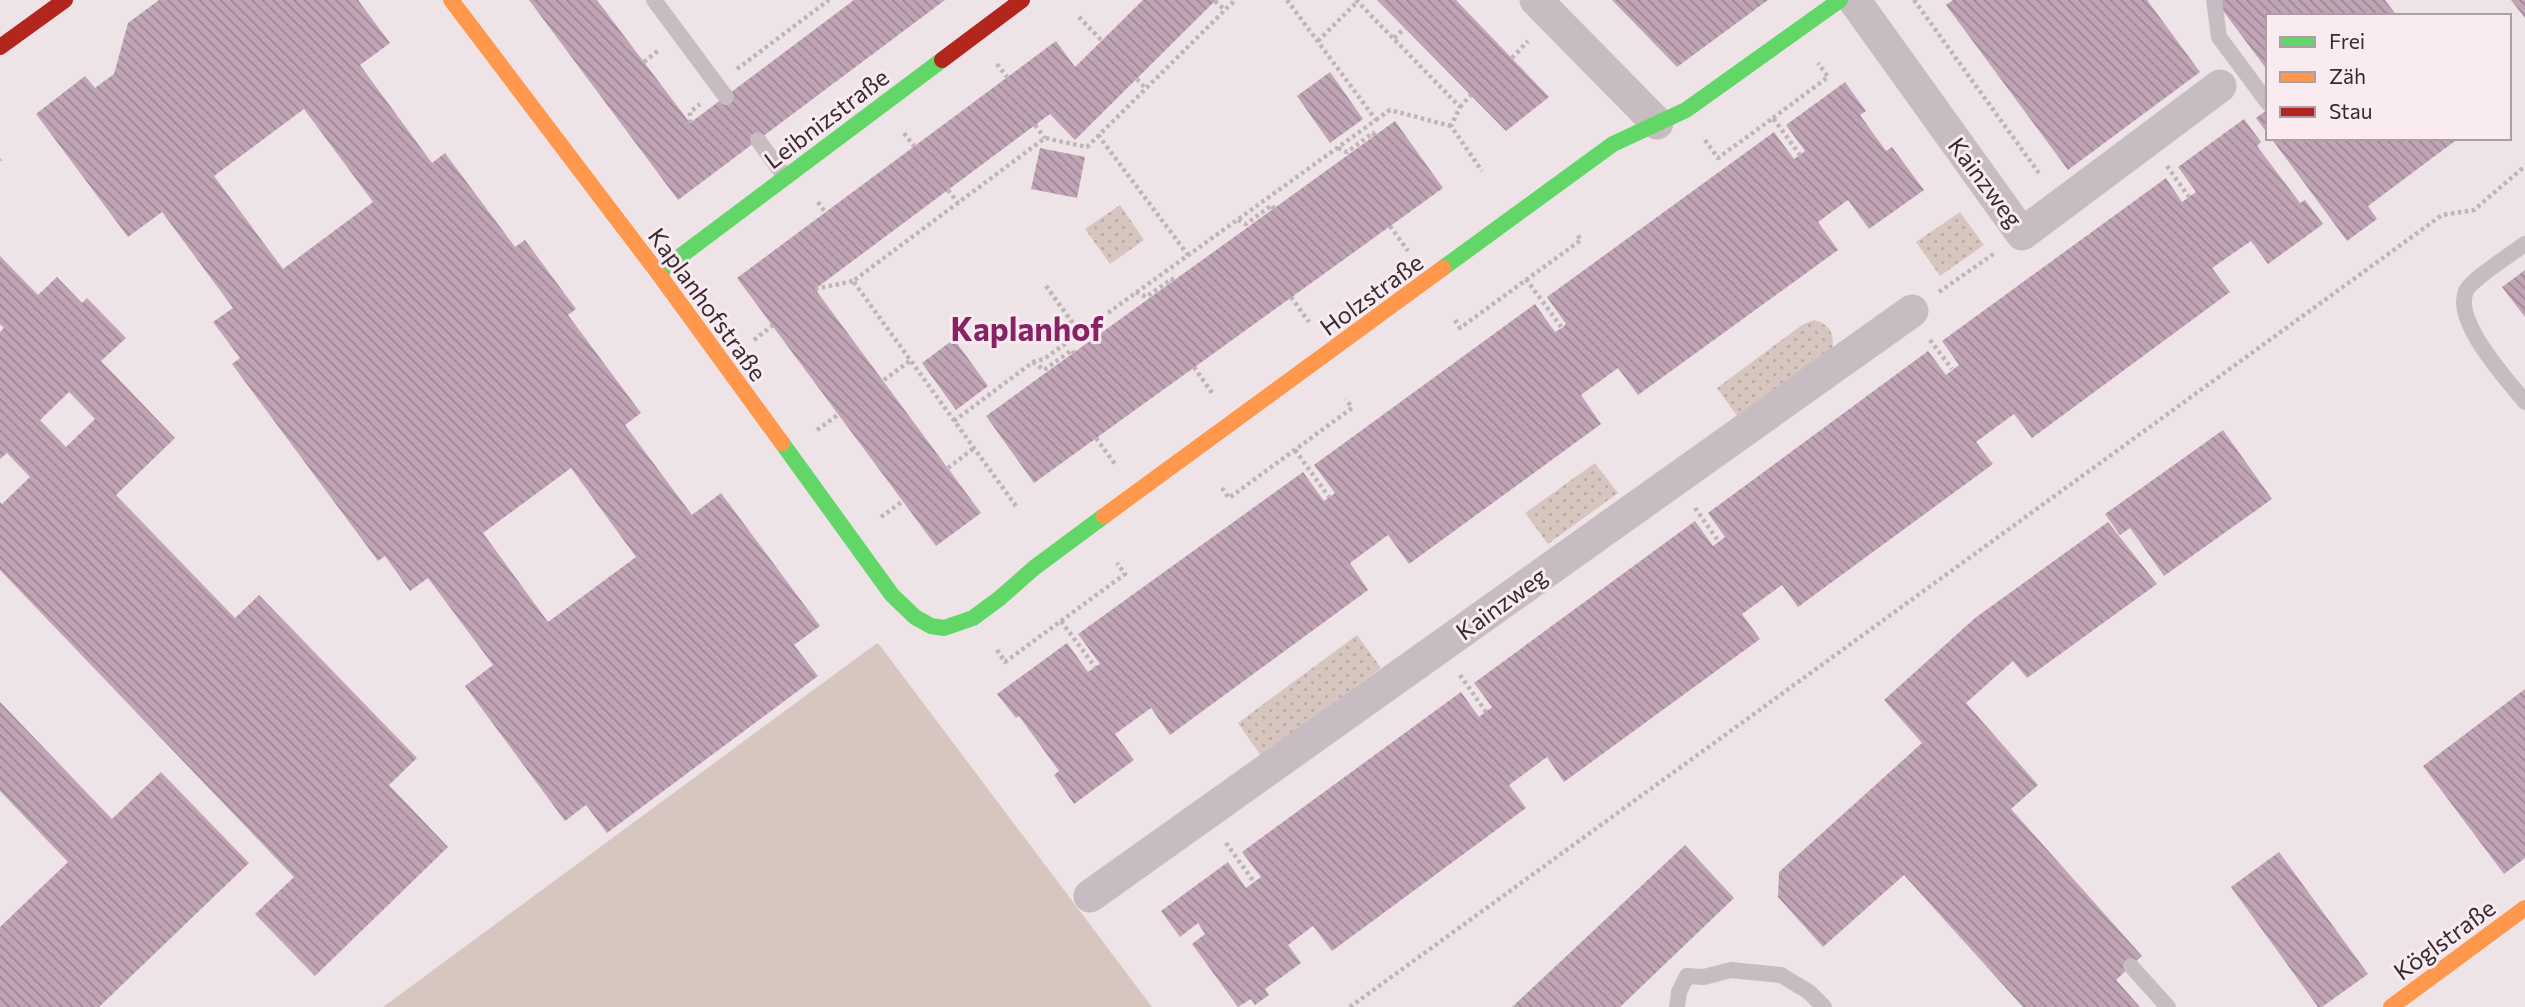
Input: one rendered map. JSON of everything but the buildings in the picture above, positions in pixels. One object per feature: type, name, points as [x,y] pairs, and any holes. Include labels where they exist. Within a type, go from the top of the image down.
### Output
[{"type":"street","points":[[0,47],[65,0]]},
{"type":"street","name":"Kaplanhofstraße","points":[[451,0],[658,273],[892,595],[913,617],[934,627]]},
{"type":"street","name":"Leibnizstraße","points":[[658,273],[1022,0]]},
{"type":"street","points":[[1535,0],[1657,123]]},
{"type":"street","name":"Holzstraße","points":[[934,627],[957,625],[982,613],[1034,568],[1614,144],[1686,110],[1840,0]]},
{"type":"street","name":"Kainzweg","points":[[1854,0],[2022,234],[2220,86]]},
{"type":"street","name":"Kainzweg","points":[[1090,896],[1925,302]]},
{"type":"street","name":"Köglstraße","points":[[2391,1007],[2525,908]]},
{"type":"lane","points":[[654,0],[721,91]]},
{"type":"lane","points":[[2214,0],[2219,37],[2266,100]]},
{"type":"lane","points":[[758,140],[785,177]]},
{"type":"lane","points":[[2525,244],[2466,291],[2465,308],[2477,338],[2525,402]]},
{"type":"lane","points":[[2131,966],[2168,1007]]},
{"type":"lane","points":[[1677,1007],[1679,992],[1687,976],[1704,976],[1731,970],[1781,975],[1809,992],[1824,1007]]},
{"type":"path","points":[[721,91],[829,0]]},
{"type":"path","points":[[1035,125],[1045,138],[1087,147],[1235,0]]},
{"type":"path","points":[[1287,0],[1376,120]]},
{"type":"path","points":[[1914,0],[2062,205]]},
{"type":"path","points":[[1215,1],[1225,10]]},
{"type":"path","points":[[1318,41],[1357,1],[1460,107]]},
{"type":"path","points":[[1079,17],[1102,41]]},
{"type":"path","points":[[1394,38],[1405,28]]},
{"type":"path","points":[[1512,58],[1534,35]]},
{"type":"path","points":[[995,60],[1007,77]]},
{"type":"path","points":[[1705,140],[1718,158],[1828,77],[1816,60]]},
{"type":"path","points":[[1137,79],[1146,89]]},
{"type":"path","points":[[1451,126],[1460,107],[1471,95]]},
{"type":"path","points":[[954,421],[1033,362],[1044,359],[1390,110],[1451,126],[1482,171]]},
{"type":"path","points":[[1773,118],[1800,155]]},
{"type":"path","points":[[901,129],[914,146]]},
{"type":"path","points":[[1338,148],[1347,152],[1373,133],[1376,136]]},
{"type":"path","points":[[1098,135],[1188,255]]},
{"type":"path","points":[[816,289],[853,281],[1045,138]]},
{"type":"path","points":[[1350,1007],[2442,215],[2474,209],[2525,166]]},
{"type":"path","points":[[948,190],[958,203]]},
{"type":"path","points":[[1237,220],[1246,224],[1272,205],[1274,209]]},
{"type":"path","points":[[1455,320],[1460,328],[1580,240],[1576,233]]},
{"type":"path","points":[[1925,302],[1990,256]]},
{"type":"path","points":[[1136,292],[1146,297],[1171,279],[1173,282]]},
{"type":"path","points":[[1526,279],[1562,328]]},
{"type":"path","points":[[853,281],[1016,506]]},
{"type":"path","points":[[1046,286],[1080,333]]},
{"type":"path","points":[[750,342],[773,325]]},
{"type":"path","points":[[1033,362],[1044,370],[1072,350],[1074,353]]},
{"type":"path","points":[[884,380],[911,360]]},
{"type":"path","points":[[1222,488],[1229,498],[1352,408],[1346,399]]},
{"type":"path","points":[[816,431],[839,414]]},
{"type":"path","points":[[948,468],[974,448]]},
{"type":"path","points":[[1295,450],[1329,497]]},
{"type":"path","points":[[881,517],[903,501]]},
{"type":"path","points":[[996,650],[1005,662],[1125,574],[1117,564]]},
{"type":"path","points":[[1061,621],[1095,667]]},
{"type":"path","points":[[1440,647],[1486,712]]},
{"type":"path","points":[[1205,814],[1254,882]]},
{"type":"shaded area","points":[[1120,205],[1144,240],[1110,264],[1085,229]]},
{"type":"shaded area","points":[[1960,212],[1984,245],[1940,276],[1916,242]]},
{"type":"shaded area","points":[[1814,320],[1830,330],[1832,350],[1740,420],[1717,388],[1802,325]]},
{"type":"shaded area","points":[[1595,463],[1618,493],[1548,544],[1525,513]]},
{"type":"shaded area","points":[[1357,635],[1381,668],[1261,756],[1238,723]]},
{"type":"shaded area","points":[[878,643],[1152,1007],[383,1007],[873,646]]},
{"type":"traffic: fast","points":[[1443,268],[1613,144],[1686,110],[1840,0]]},
{"type":"traffic: fast","points":[[658,273],[942,60]]},
{"type":"traffic: fast","points":[[782,443],[892,595],[915,617],[931,626],[944,628],[973,618],[1104,516]]},
{"type":"traffic: slow","points":[[451,0],[658,273],[782,443]]},
{"type":"traffic: slow","points":[[1104,516],[1443,268]]},
{"type":"traffic: slow","points":[[2391,1007],[2525,908]]},
{"type":"traffic: jam","points":[[0,47],[65,0]]},
{"type":"traffic: jam","points":[[942,60],[1022,0]]},
{"type":"district","name":"Kaplanhof","points":[[1027,328]]}]
